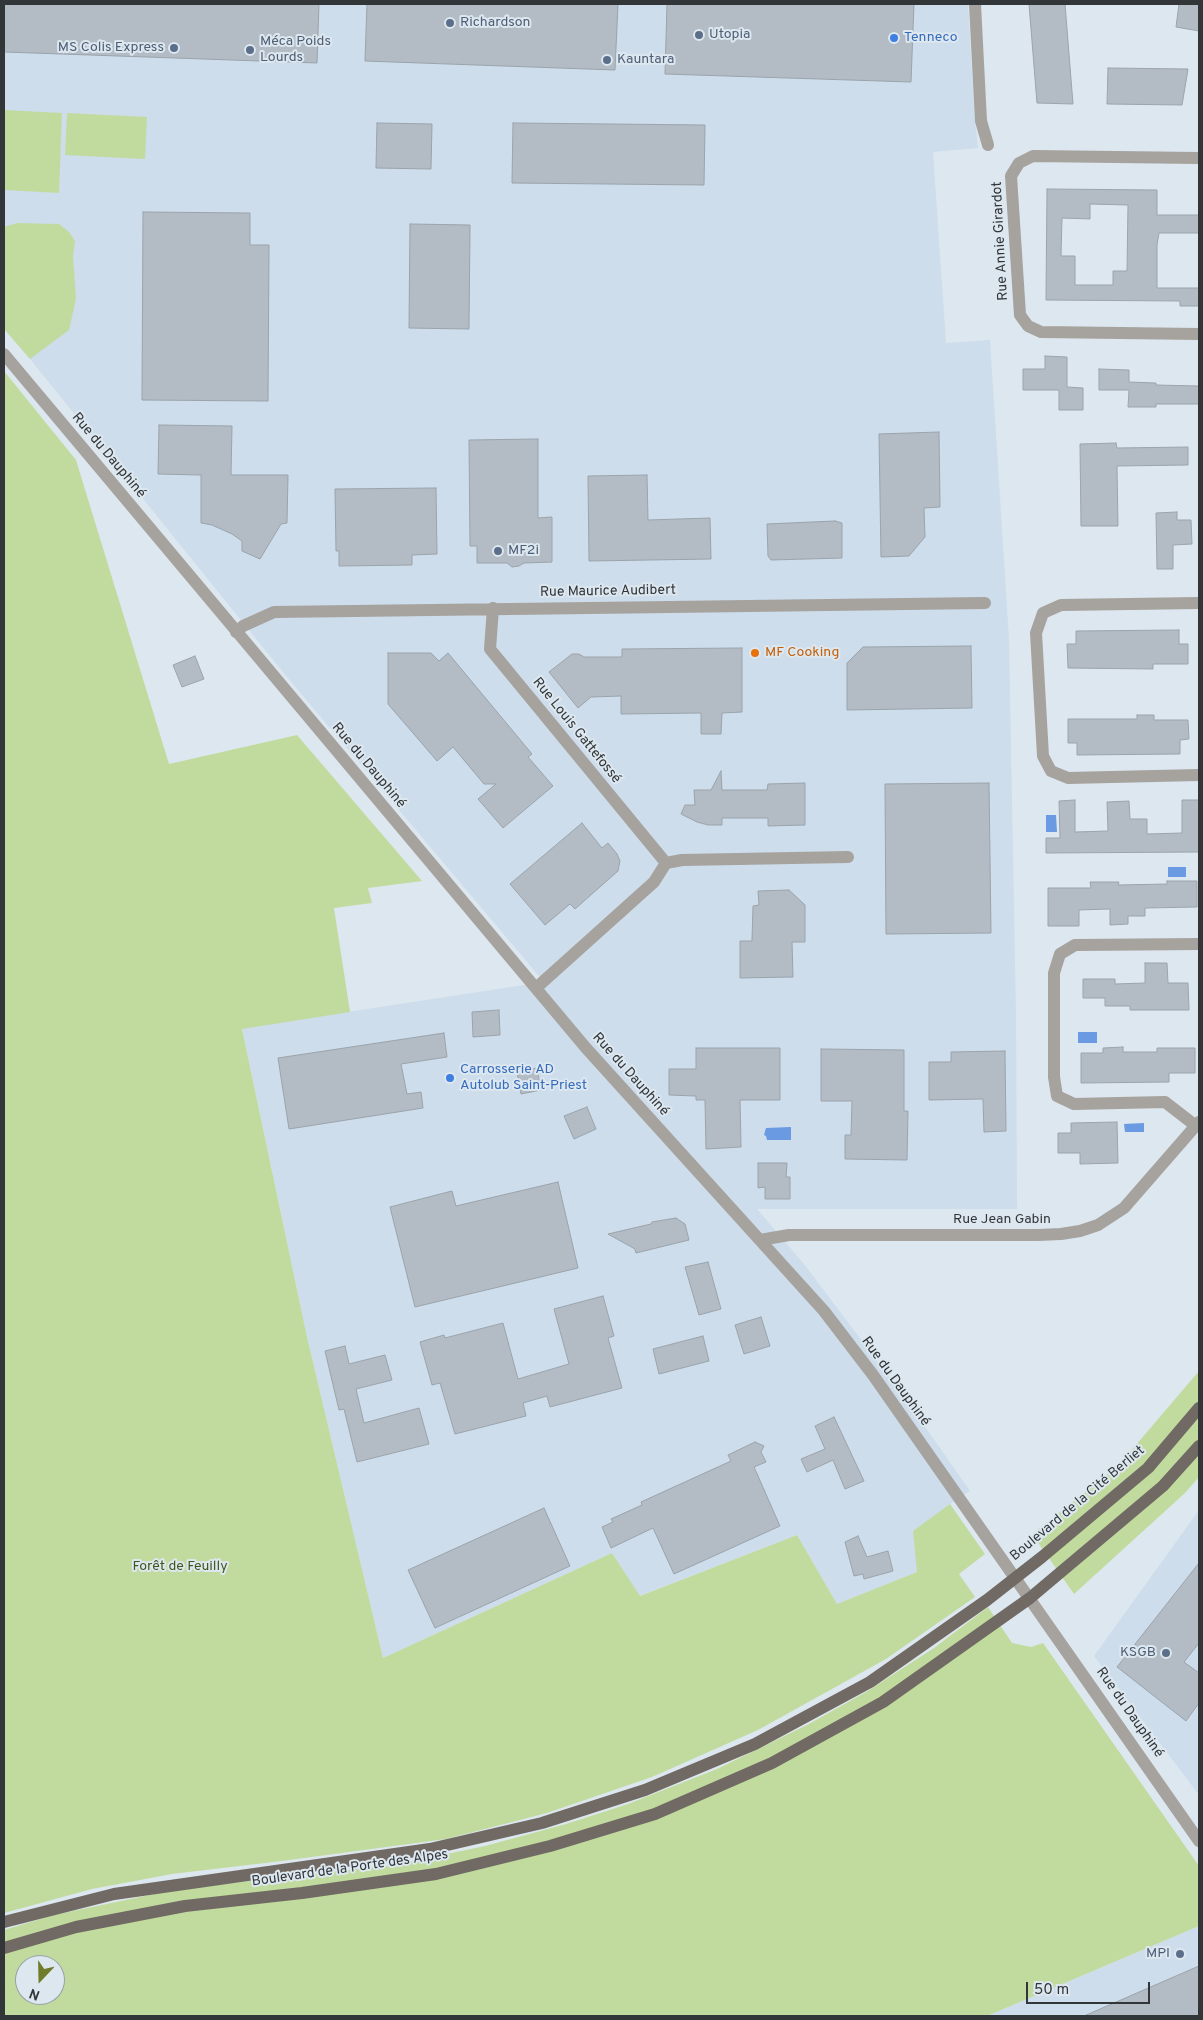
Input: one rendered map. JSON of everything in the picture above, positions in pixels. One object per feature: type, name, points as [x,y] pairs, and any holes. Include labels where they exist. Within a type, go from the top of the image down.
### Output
[{"type":"main road","name":"Boulevard de la Cité Berliet","points":[[1016,1577],[1148,1468],[1199,1408]]},
{"type":"main road","points":[[1030,1598],[1163,1486],[1199,1446]]},
{"type":"main road","name":"Boulevard de la Porte des Alpes","points":[[4,1922],[114,1894],[430,1849],[542,1823],[645,1790],[755,1744],[870,1682],[987,1600],[1016,1577]]},
{"type":"main road","name":"Boulevard de la Porte des Alpes","points":[[4,1948],[76,1927],[185,1906],[302,1893],[436,1874],[550,1846],[655,1814],[772,1763],[883,1702],[1030,1598]]},
{"type":"street","points":[[975,4],[981,121],[988,144]]},
{"type":"street","name":"Rue Annie Girardot","points":[[1199,158],[1032,156],[1019,163],[1011,176],[1020,315],[1028,326],[1041,332],[1199,334]]},
{"type":"street","name":"Rue du Dauphiné","points":[[4,354],[604,1069],[841,1332],[1016,1577],[1199,1841]]},
{"type":"street","name":"Rue Maurice Audibert","points":[[236,632],[243,626],[274,612],[985,602]]},
{"type":"street","points":[[1199,603],[1061,605],[1043,613],[1036,633],[1043,756],[1051,771],[1068,778],[1199,775]]},
{"type":"street","name":"Rue Louis Gattefossé","points":[[493,608],[490,649],[666,863]]},
{"type":"street","points":[[536,988],[654,882],[666,863],[682,860],[848,857]]},
{"type":"street","points":[[1197,1124],[1164,1102],[1074,1104],[1057,1096],[1054,1077],[1054,973],[1060,954],[1075,946],[1199,944]]},
{"type":"street","name":"Rue Jean Gabin","points":[[760,1240],[789,1235],[1030,1235],[1080,1231],[1098,1225],[1124,1208],[1197,1124]]},
{"type":"shaded area","points":[[4,4],[968,4],[978,148],[933,152],[946,343],[990,340],[1009,640],[1016,1017],[1017,1209],[757,1209],[804,1264],[905,1398],[970,1491],[950,1504],[917,1572],[837,1604],[797,1535],[639,1596],[612,1553],[383,1658],[307,1337],[242,1028],[544,982],[287,677],[4,329]]},
{"type":"shaded area","points":[[1199,1510],[1199,1795],[1094,1656]]},
{"type":"shaded area","points":[[1199,1926],[1199,2016],[987,2016]]},
{"type":"green space","points":[[4,110],[62,113],[59,193],[4,190]]},
{"type":"green space","points":[[67,113],[147,117],[145,159],[65,155]]},
{"type":"green space","points":[[17,223],[59,224],[69,232],[75,241],[73,256],[76,299],[69,330],[30,359],[4,329],[4,227]]},
{"type":"green space","name":"Forêt de Feuilly","points":[[4,371],[76,460],[169,764],[297,735],[422,881],[368,888],[372,903],[334,908],[350,1012],[242,1029],[307,1337],[383,1658],[612,1553],[640,1596],[797,1535],[837,1604],[917,1572],[913,1531],[950,1504],[985,1554],[959,1574],[975,1597],[886,1659],[758,1730],[652,1777],[547,1813],[446,1839],[172,1874],[92,1889],[4,1913]]},
{"type":"green space","points":[[1199,1371],[1199,1477],[1185,1493],[1074,1594],[1032,1534],[1102,1479],[1124,1459]]},
{"type":"green space","points":[[988,1607],[1012,1643],[1031,1647],[1043,1643],[1199,1866],[1199,1926],[987,2016],[4,2016],[4,1930],[54,1915],[159,1893],[392,1865],[485,1846],[566,1824],[628,1804],[717,1769],[807,1725],[866,1692],[934,1648]]},
{"type":"water","points":[[1046,815],[1056,815],[1057,832],[1046,832]]},
{"type":"water","points":[[1168,867],[1186,867],[1186,877],[1168,877]]},
{"type":"water","points":[[1078,1032],[1097,1032],[1097,1043],[1078,1043]]},
{"type":"water","points":[[1144,1123],[1144,1132],[1125,1132],[1124,1124]]},
{"type":"water","points":[[791,1127],[791,1140],[767,1140],[764,1135],[766,1128]]},
{"type":"building","points":[[4,4],[319,4],[317,63],[4,52]]},
{"type":"building","points":[[367,4],[618,4],[615,70],[365,61]]},
{"type":"building","points":[[667,4],[914,4],[911,82],[665,74]]},
{"type":"building","points":[[1029,4],[1065,4],[1073,104],[1037,103]]},
{"type":"building","points":[[1179,4],[1199,4],[1199,31],[1176,27]]},
{"type":"building","points":[[1108,68],[1188,69],[1182,105],[1107,104]]},
{"type":"building","points":[[377,123],[432,124],[431,169],[376,168]]},
{"type":"building","points":[[513,123],[705,125],[704,185],[512,183]]},
{"type":"building","points":[[1047,189],[1157,190],[1157,215],[1199,215],[1199,233],[1159,233],[1157,245],[1157,288],[1199,288],[1199,306],[1180,306],[1180,301],[1046,300]],"holes":[[[1090,204],[1128,205],[1127,271],[1113,271],[1113,285],[1075,285],[1075,256],[1061,256],[1062,218],[1090,219]]]},
{"type":"building","points":[[143,212],[250,213],[250,245],[269,245],[268,401],[142,400]]},
{"type":"building","points":[[410,224],[470,225],[469,329],[409,328]]},
{"type":"building","points":[[1045,356],[1067,357],[1067,387],[1083,388],[1083,410],[1059,410],[1059,390],[1023,390],[1023,369],[1045,369]]},
{"type":"building","points":[[1099,369],[1129,370],[1129,382],[1199,386],[1199,404],[1156,404],[1156,407],[1128,407],[1129,390],[1099,390]]},
{"type":"building","points":[[159,425],[232,426],[231,475],[288,475],[287,523],[281,524],[260,559],[242,551],[242,541],[232,534],[212,525],[201,523],[201,475],[158,474]]},
{"type":"building","points":[[939,432],[940,507],[924,508],[925,537],[909,556],[881,557],[879,434]]},
{"type":"building","points":[[538,439],[538,518],[552,517],[552,562],[524,563],[512,567],[507,563],[477,563],[477,546],[470,546],[469,440]]},
{"type":"building","points":[[1116,443],[1117,448],[1188,447],[1188,465],[1117,466],[1118,526],[1081,526],[1080,444]]},
{"type":"building","points":[[647,475],[648,520],[710,518],[711,559],[589,561],[588,476]]},
{"type":"building","points":[[436,488],[437,554],[412,555],[412,565],[339,566],[339,551],[336,551],[335,489]]},
{"type":"building","points":[[1177,512],[1177,520],[1191,520],[1192,544],[1173,545],[1173,569],[1157,569],[1156,513]]},
{"type":"building","points":[[835,521],[842,523],[842,558],[771,560],[768,556],[767,524]]},
{"type":"building","points":[[1179,630],[1179,644],[1188,644],[1188,664],[1153,664],[1153,669],[1068,668],[1067,644],[1076,644],[1076,631]]},
{"type":"building","points":[[971,646],[972,708],[847,710],[847,663],[863,647]]},
{"type":"building","points":[[742,648],[742,712],[722,713],[721,734],[701,734],[701,713],[621,714],[621,696],[591,697],[578,708],[549,672],[572,654],[579,654],[584,657],[622,657],[622,649]]},
{"type":"building","points":[[388,653],[431,653],[439,661],[448,653],[532,754],[528,757],[553,786],[503,828],[478,799],[496,784],[484,784],[453,747],[437,761],[388,704]]},
{"type":"building","points":[[195,656],[204,679],[182,687],[173,665]]},
{"type":"building","points":[[1137,715],[1154,715],[1154,720],[1188,720],[1189,739],[1180,740],[1180,754],[1077,755],[1077,743],[1068,743],[1068,719],[1137,719]]},
{"type":"building","points":[[721,771],[722,790],[767,790],[768,784],[805,783],[805,825],[768,826],[768,818],[722,818],[722,825],[708,825],[681,814],[685,805],[695,805],[694,790],[711,790]]},
{"type":"building","points":[[989,783],[991,933],[886,934],[885,784]]},
{"type":"building","points":[[1075,800],[1075,832],[1108,831],[1107,802],[1129,801],[1130,819],[1147,819],[1147,834],[1182,833],[1182,800],[1199,800],[1199,852],[1046,853],[1046,838],[1060,838],[1059,801]]},
{"type":"building","points":[[582,823],[602,848],[608,843],[617,854],[620,861],[618,871],[575,909],[570,904],[545,925],[510,884]]},
{"type":"building","points":[[1167,881],[1197,881],[1197,907],[1145,908],[1145,916],[1128,916],[1128,924],[1110,925],[1110,909],[1079,910],[1079,926],[1048,926],[1048,888],[1091,888],[1090,882],[1119,882],[1118,885],[1167,884]]},
{"type":"building","points":[[789,890],[805,905],[805,942],[792,942],[793,977],[740,978],[740,941],[752,941],[753,906],[759,905],[758,891]]},
{"type":"building","points":[[1145,963],[1167,963],[1168,983],[1188,983],[1189,1010],[1130,1010],[1130,1006],[1105,1006],[1105,998],[1083,998],[1083,979],[1115,979],[1115,984],[1145,983]]},
{"type":"building","points":[[499,1010],[500,1035],[473,1037],[472,1012]]},
{"type":"building","points":[[444,1033],[447,1057],[401,1064],[407,1094],[421,1092],[423,1108],[289,1129],[278,1058]]},
{"type":"building","points":[[1123,1047],[1123,1052],[1157,1052],[1157,1048],[1195,1048],[1195,1073],[1169,1073],[1169,1082],[1081,1083],[1081,1053],[1103,1053],[1103,1048]]},
{"type":"building","points":[[696,1048],[780,1048],[780,1100],[740,1100],[741,1147],[706,1149],[705,1100],[696,1100],[696,1096],[669,1095],[669,1069],[696,1069]]},
{"type":"building","points":[[821,1049],[904,1050],[904,1111],[908,1111],[907,1160],[845,1159],[845,1135],[851,1135],[852,1101],[821,1101]]},
{"type":"building","points":[[1005,1051],[1006,1131],[984,1132],[983,1099],[929,1100],[929,1062],[951,1062],[951,1052]]},
{"type":"building","points":[[537,1068],[541,1090],[521,1094],[517,1072]]},
{"type":"building","points":[[587,1107],[596,1129],[574,1139],[564,1116]]},
{"type":"building","points":[[1117,1122],[1118,1163],[1080,1164],[1080,1153],[1058,1153],[1058,1133],[1071,1133],[1071,1123]]},
{"type":"building","points":[[758,1163],[787,1163],[786,1177],[790,1177],[790,1199],[765,1199],[765,1187],[758,1188]]},
{"type":"building","points":[[558,1182],[578,1268],[415,1307],[390,1207],[452,1191],[456,1206]]},
{"type":"building","points":[[676,1218],[685,1224],[689,1240],[636,1253],[635,1249],[608,1234],[651,1224],[652,1222]]},
{"type":"building","points":[[708,1262],[721,1309],[699,1315],[685,1267]]},
{"type":"building","points":[[603,1296],[614,1336],[608,1338],[622,1388],[550,1407],[547,1396],[523,1403],[526,1416],[455,1434],[440,1383],[432,1385],[420,1342],[444,1335],[445,1338],[503,1323],[518,1379],[569,1364],[554,1309]]},
{"type":"building","points":[[761,1317],[770,1346],[744,1354],[735,1325]]},
{"type":"building","points":[[703,1336],[709,1361],[659,1374],[653,1349]]},
{"type":"building","points":[[345,1346],[349,1364],[385,1355],[392,1380],[356,1389],[364,1423],[419,1408],[429,1444],[357,1462],[344,1409],[339,1410],[325,1351]]},
{"type":"building","points":[[834,1417],[864,1481],[845,1489],[833,1460],[807,1472],[801,1459],[825,1449],[815,1426]]},
{"type":"building","points":[[755,1442],[764,1446],[761,1452],[766,1462],[754,1467],[780,1526],[674,1574],[653,1528],[611,1548],[602,1527],[613,1522],[611,1519],[642,1505],[641,1502],[731,1461],[728,1455]]},
{"type":"building","points":[[544,1508],[570,1566],[435,1628],[408,1570]]},
{"type":"building","points":[[858,1536],[867,1557],[888,1551],[893,1571],[864,1579],[863,1574],[854,1576],[845,1542]]},
{"type":"building","points":[[1199,1563],[1199,1643],[1184,1662],[1199,1673],[1199,1703],[1186,1721],[1117,1667]]},
{"type":"building","points":[[1199,1966],[1199,2016],[1084,2016]]},
{"type":"place","name":"Richardson","points":[[450,23]]},
{"type":"place","name":"Utopia","points":[[699,35]]},
{"type":"place","name":"Tenneco","points":[[894,38]]},
{"type":"place","name":"MS Colis Express","points":[[174,48]]},
{"type":"place","name":"Méca Poids Lourds","points":[[250,50]]},
{"type":"place","name":"Kauntara","points":[[607,60]]},
{"type":"place","name":"MF2i","points":[[498,551]]},
{"type":"place","name":"MF Cooking","points":[[755,653]]},
{"type":"place","name":"Carrosserie AD Autolub Saint-Priest","points":[[450,1078]]},
{"type":"place","name":"KSGB","points":[[1166,1653]]},
{"type":"place","name":"MPI","points":[[1180,1954]]}]
